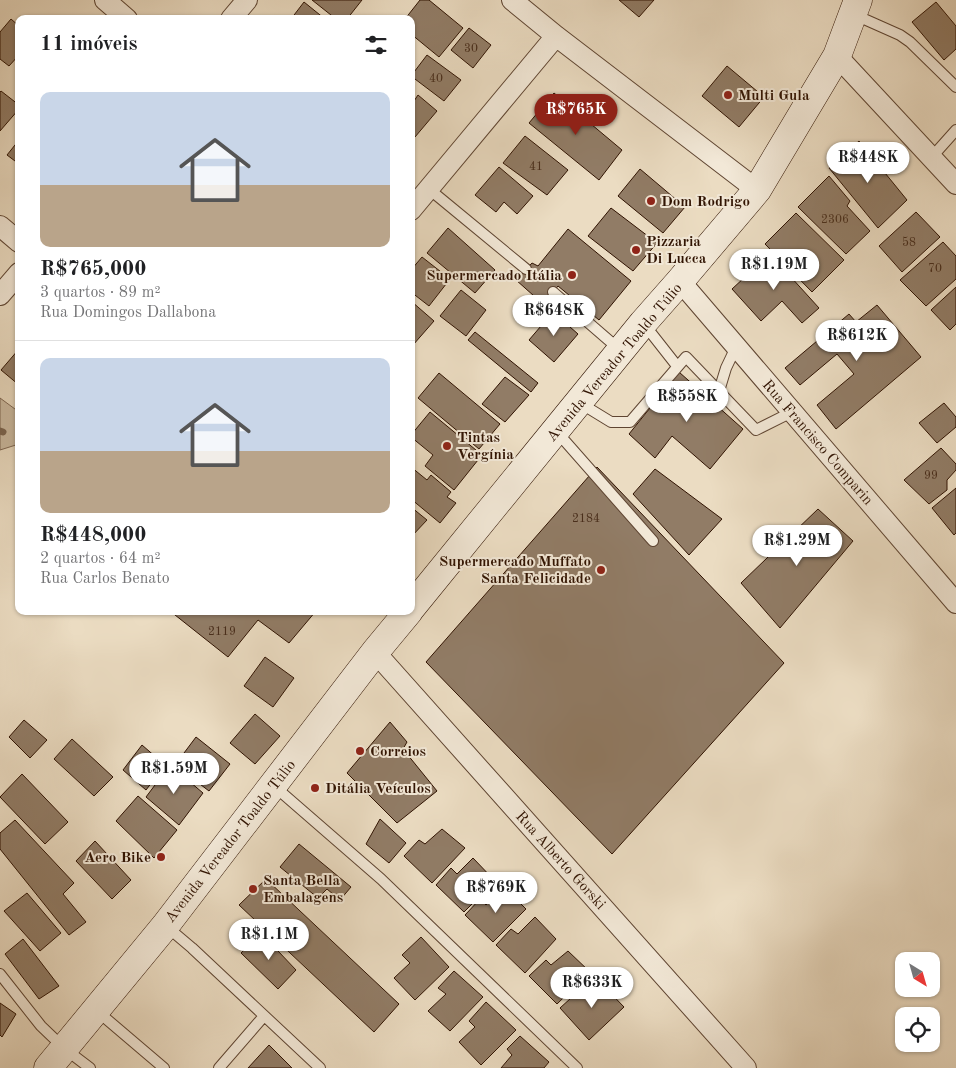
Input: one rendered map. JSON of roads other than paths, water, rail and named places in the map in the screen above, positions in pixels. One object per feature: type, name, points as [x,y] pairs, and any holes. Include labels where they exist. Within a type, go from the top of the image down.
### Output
[{"type":"main road","name":"Avenida Vereador Toaldo Túlio","points":[[415,603],[643,323],[757,190],[837,56],[856,7]]},
{"type":"main road","name":"Avenida Vereador Toaldo Túlio","points":[[57,1058],[165,926],[375,652],[406,615]]},
{"type":"street","points":[[105,0],[122,15]]},
{"type":"street","points":[[235,15],[248,0]]},
{"type":"street","points":[[512,0],[757,190]]},
{"type":"street","points":[[415,205],[556,36]]},
{"type":"street","points":[[837,56],[956,184]]},
{"type":"street","points":[[0,226],[15,239]]},
{"type":"street","points":[[0,295],[15,278]]},
{"type":"street","name":"Rua Francisco Comparin","points":[[680,281],[956,603]]},
{"type":"street","name":"Rua Alberto Gorski","points":[[375,652],[746,1068]]},
{"type":"lane","points":[[856,7],[910,42],[956,87]]},
{"type":"lane","points":[[932,158],[956,130]]},
{"type":"lane","points":[[429,188],[526,270]]},
{"type":"lane","points":[[554,292],[621,351]]},
{"type":"lane","points":[[643,323],[677,366]]},
{"type":"lane","points":[[718,391],[736,347]]},
{"type":"lane","points":[[580,402],[611,422],[630,422],[686,357],[756,430],[792,412]]},
{"type":"lane","points":[[556,432],[653,540]]},
{"type":"lane","points":[[273,786],[381,879],[578,1068]]},
{"type":"lane","points":[[165,926],[192,948],[320,1068]]},
{"type":"lane","points":[[0,974],[41,1026],[57,1058],[90,1068]]},
{"type":"lane","points":[[96,1010],[164,1068]]},
{"type":"lane","points":[[219,1068],[264,1016]]},
{"type":"place","name":"Multi Gula","points":[[728,95]]},
{"type":"place","name":"Dom Rodrigo","points":[[651,201]]},
{"type":"place","name":"Pizzaria Di Lucca","points":[[636,250]]},
{"type":"place","name":"Supermercado Itália","points":[[572,275]]},
{"type":"place","name":"Tintas Vergínia","points":[[447,446]]},
{"type":"place","name":"Supermercado Muffato Santa Felicidade","points":[[601,570]]},
{"type":"place","name":"Correios","points":[[360,751]]},
{"type":"place","name":"Ditália Veículos","points":[[315,788]]},
{"type":"place","name":"Aero Bike","points":[[161,857]]},
{"type":"place","name":"Santa Bella Embalagens","points":[[253,889]]}]
